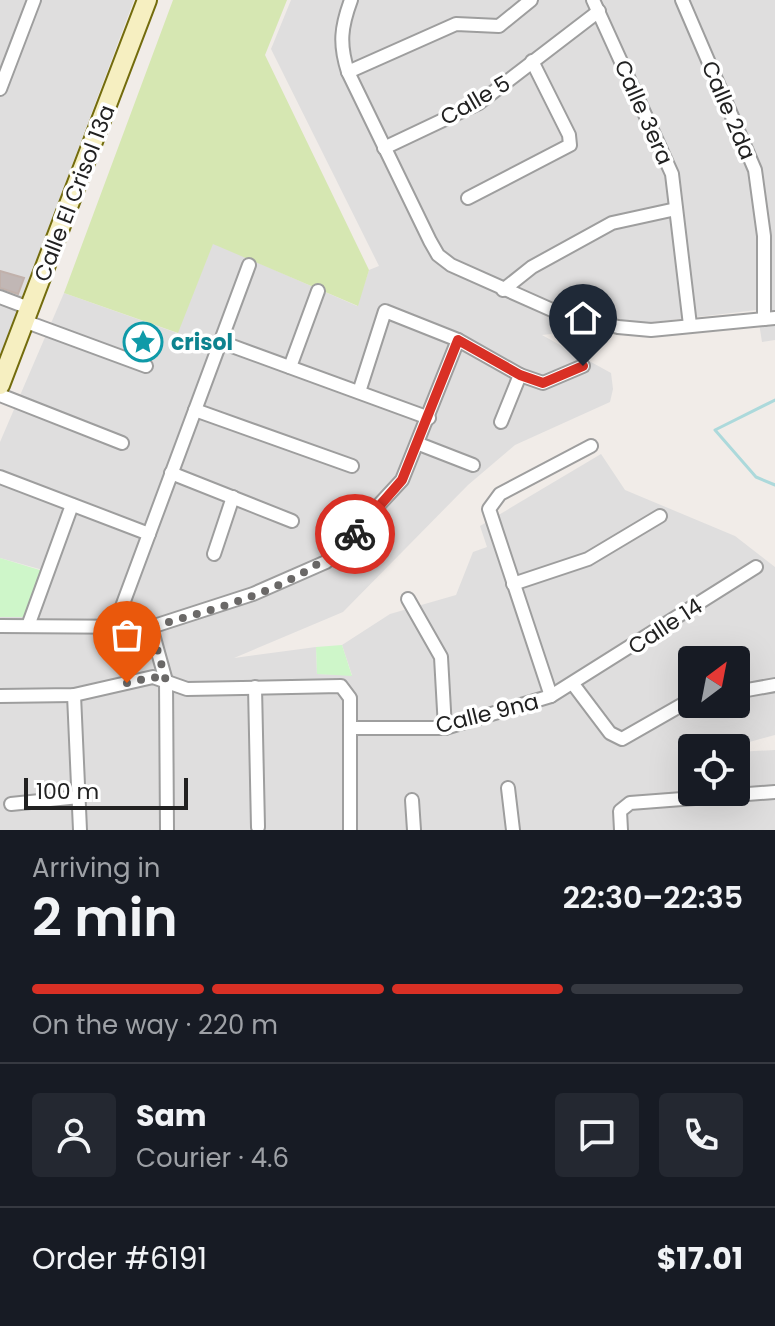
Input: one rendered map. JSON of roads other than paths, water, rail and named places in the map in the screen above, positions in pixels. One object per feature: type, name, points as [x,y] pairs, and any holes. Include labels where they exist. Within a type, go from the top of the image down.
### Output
[{"type":"street","points":[[0,89],[34,0]]},
{"type":"street","name":"Calle El Crisol 13a","points":[[0,385],[147,0]]},
{"type":"street","points":[[351,0],[341,31],[341,49],[348,72],[438,255],[503,290],[584,321],[651,330],[770,318]]},
{"type":"street","points":[[348,72],[456,24],[499,26],[531,0]]},
{"type":"street","name":"Calle 2da","points":[[682,0],[755,170],[770,318]]},
{"type":"street","name":"Calle 5","points":[[384,148],[479,103],[509,83],[596,6]]},
{"type":"street","name":"Calle 3era","points":[[596,6],[672,174],[690,325]]},
{"type":"street","points":[[468,198],[570,145],[569,135],[532,61]]},
{"type":"street","points":[[503,290],[532,267],[612,223],[676,209]]},
{"type":"street","points":[[114,628],[249,265]]},
{"type":"street","points":[[290,367],[318,291]]},
{"type":"street","points":[[0,297],[27,315],[146,366]]},
{"type":"street","points":[[359,392],[385,311],[458,340],[520,375],[543,383],[583,366]]},
{"type":"street","points":[[0,626],[151,627],[253,594],[326,562],[402,480],[419,444],[458,340]]},
{"type":"street","points":[[221,342],[429,418]]},
{"type":"street","points":[[501,422],[520,375]]},
{"type":"street","points":[[0,395],[122,443]]},
{"type":"street","points":[[195,410],[352,466]]},
{"type":"street","points":[[419,444],[473,465]]},
{"type":"street","points":[[551,696],[490,516],[492,503],[500,494],[591,446]]},
{"type":"street","points":[[171,473],[292,521]]},
{"type":"street","points":[[0,477],[149,534]]},
{"type":"street","points":[[214,554],[233,497]]},
{"type":"street","points":[[28,626],[72,505]]},
{"type":"street","points":[[513,584],[588,559],[660,516]]},
{"type":"street","name":"Calle 14","points":[[573,684],[756,567]]},
{"type":"street","points":[[408,599],[441,657],[445,728]]},
{"type":"street","points":[[151,627],[166,681],[167,830]]},
{"type":"street","points":[[0,696],[74,695],[153,677],[187,689],[336,684],[346,688],[350,698],[350,830]]},
{"type":"street","points":[[573,684],[610,733],[622,739],[678,707]]},
{"type":"street","name":"Calle 9na","points":[[350,728],[445,728],[551,696],[573,684]]},
{"type":"street","points":[[750,689],[775,685]]},
{"type":"street","points":[[255,687],[258,827]]},
{"type":"street","points":[[74,695],[80,830]]},
{"type":"street","points":[[508,788],[513,830]]},
{"type":"street","points":[[621,830],[620,811],[630,803],[775,792]]},
{"type":"street","points":[[11,804],[79,797]]},
{"type":"street","points":[[412,800],[414,830]]},
{"type":"waterway","points":[[775,400],[715,430],[756,477],[775,485]]},
{"type":"place","name":"crisol","points":[[143,342]]}]
